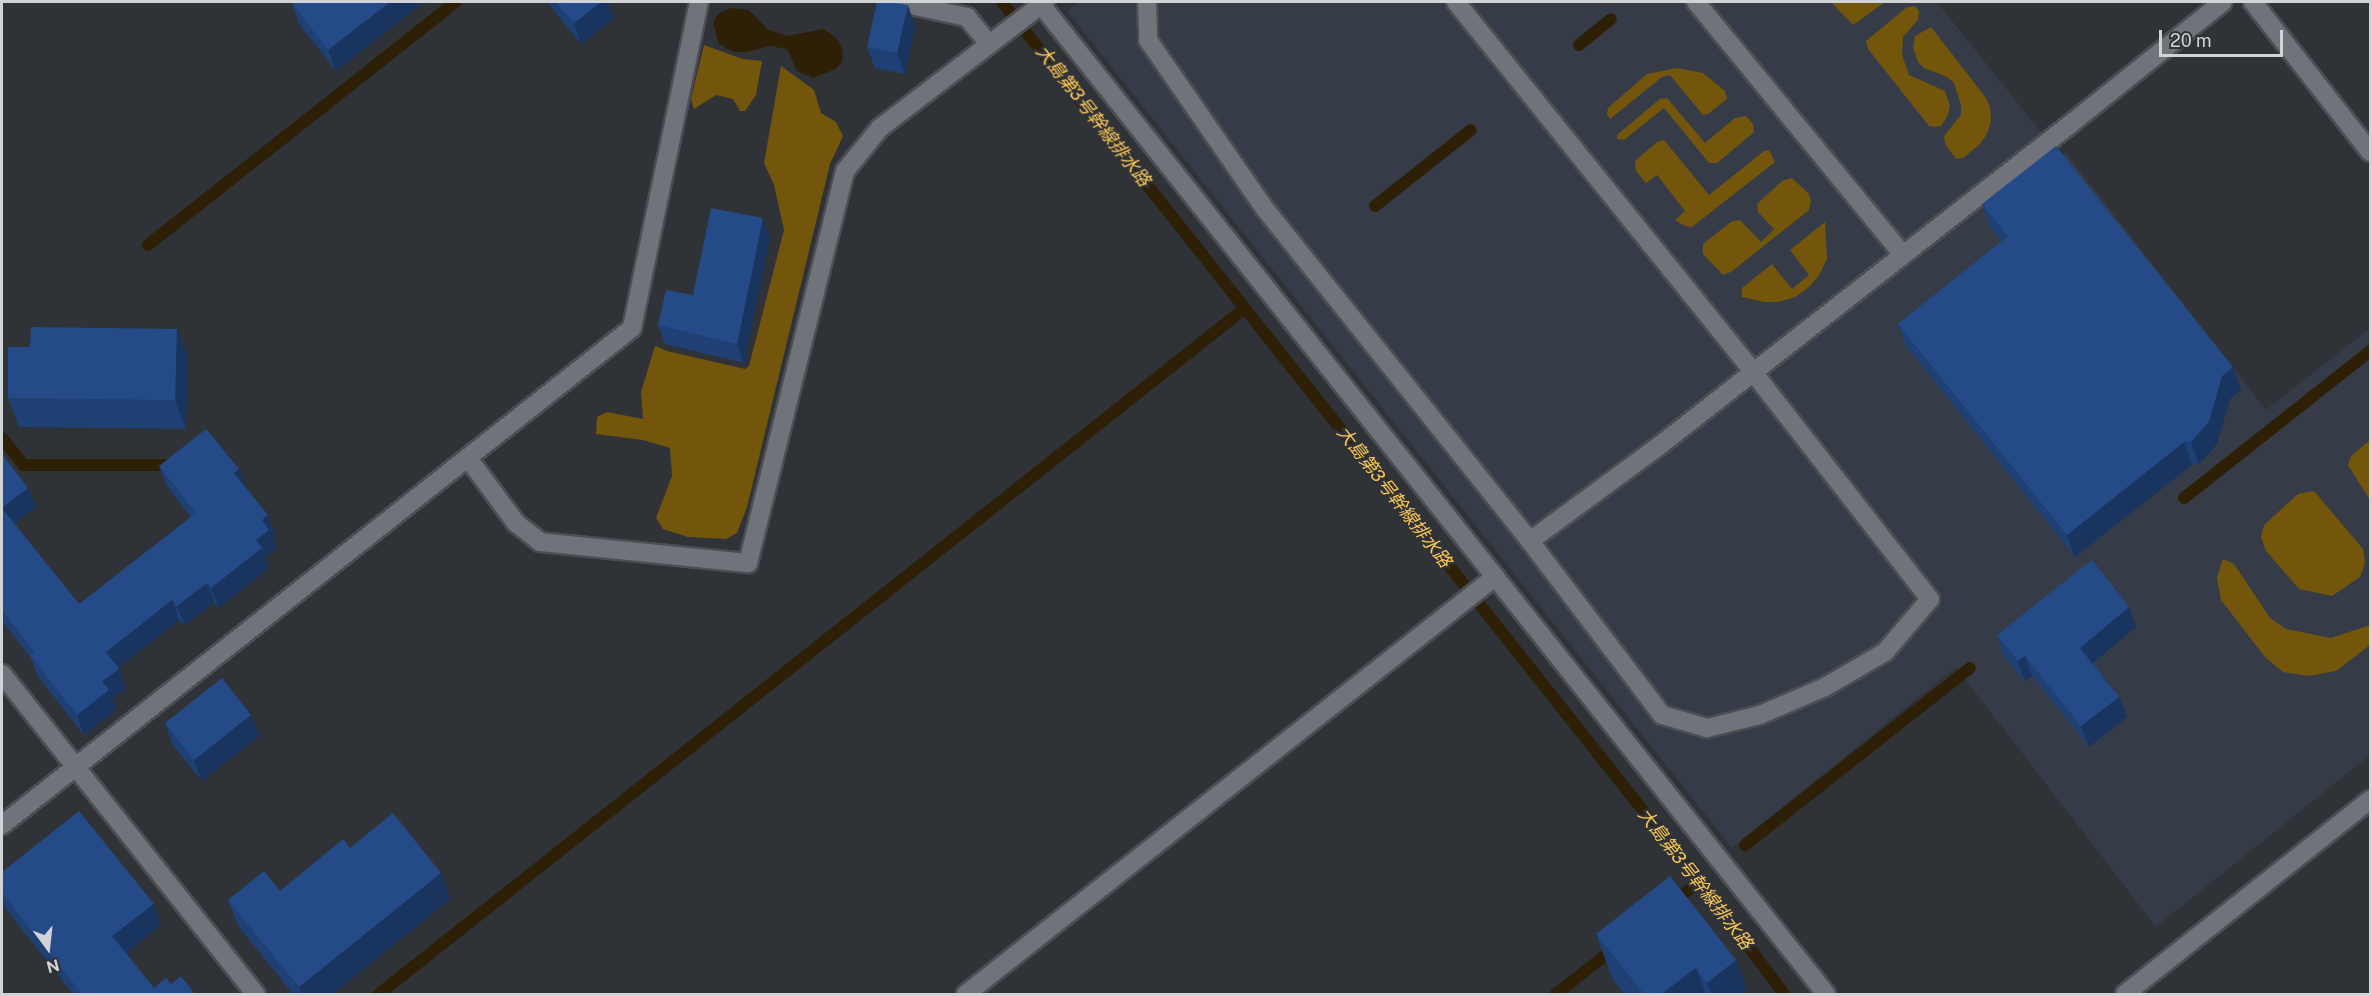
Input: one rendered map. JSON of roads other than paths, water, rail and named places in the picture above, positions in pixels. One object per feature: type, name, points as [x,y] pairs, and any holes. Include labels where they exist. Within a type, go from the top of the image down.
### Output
[{"type":"street","points":[[2,825],[632,328],[699,2]]},
{"type":"street","points":[[897,2],[967,17],[995,40]]},
{"type":"street","points":[[1147,2],[1148,40],[1265,209],[1530,541],[1662,715],[1707,728],[1760,715],[1825,687],[1885,652],[1930,599],[1753,372],[1456,2]]},
{"type":"street","points":[[1696,2],[1902,254]]},
{"type":"street","points":[[1530,541],[1659,446],[2223,2]]},
{"type":"street","points":[[2253,2],[2370,152]]},
{"type":"street","points":[[468,458],[516,523],[540,542],[748,563],[845,171],[880,128],[1039,5],[1491,580],[1826,994]]},
{"type":"street","points":[[966,994],[1491,580]]},
{"type":"street","points":[[2,674],[256,994]]},
{"type":"street","points":[[2125,994],[2370,800]]},
{"type":"waterway","points":[[148,245],[456,2]]},
{"type":"waterway","name":"大島第3号幹線排水路","points":[[1002,2],[1699,881],[1784,994]]},
{"type":"waterway","points":[[1579,45],[1611,19]]},
{"type":"waterway","points":[[1375,206],[1471,130]]},
{"type":"waterway","points":[[379,994],[1244,309]]},
{"type":"waterway","points":[[2184,498],[2370,351]]},
{"type":"waterway","points":[[2,438],[24,465],[176,465]]},
{"type":"waterway","points":[[1745,845],[1970,668]]},
{"type":"waterway","points":[[1686,892],[1699,881]]},
{"type":"waterway","points":[[1556,994],[1616,947]]}]
